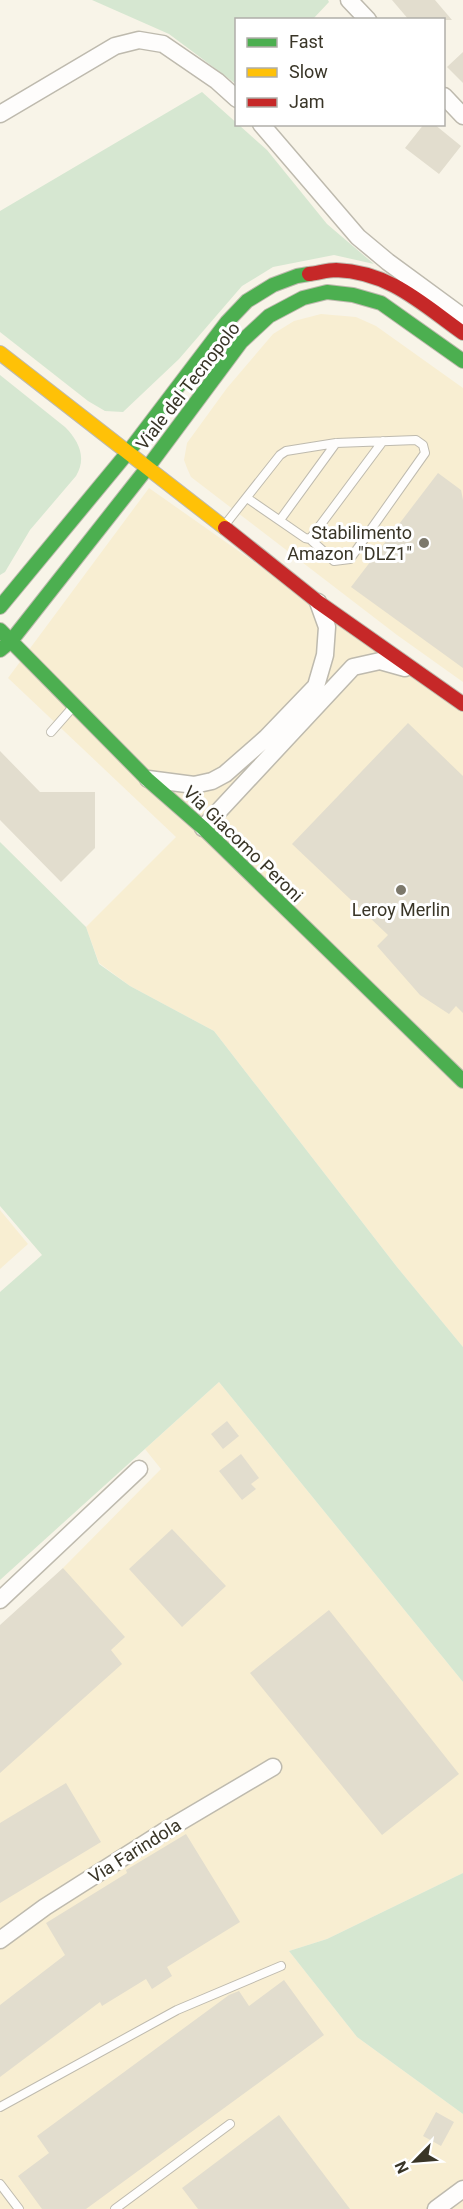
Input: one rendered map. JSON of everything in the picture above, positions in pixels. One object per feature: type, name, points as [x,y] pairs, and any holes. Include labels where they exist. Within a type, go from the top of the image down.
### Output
[{"type":"main road","name":"Viale del Tecnopolo","points":[[0,607],[129,451],[227,322],[247,301],[273,285],[297,276],[335,270],[366,274],[397,285],[463,333]]},
{"type":"main road","name":"Viale del Tecnopolo","points":[[0,650],[11,641],[148,466],[241,342],[269,316],[303,298],[327,292],[353,295],[381,303],[463,361]]},
{"type":"main road","points":[[0,353],[129,451],[318,602],[463,704]]},
{"type":"main road","name":"Via Giacomo Peroni","points":[[0,630],[74,707],[463,1082]]},
{"type":"street","points":[[349,0],[366,18]]},
{"type":"street","points":[[0,114],[115,46],[139,40],[163,44],[217,81],[235,97]]},
{"type":"street","points":[[445,97],[463,116]]},
{"type":"street","points":[[263,126],[358,237],[372,250],[463,317]]},
{"type":"street","points":[[147,778],[194,785],[212,781],[225,774],[266,738],[316,686],[325,655],[327,627],[318,602]]},
{"type":"street","points":[[202,828],[353,667],[380,661],[414,671]]},
{"type":"street","points":[[0,1600],[139,1469]]},
{"type":"street","name":"Via Farindola","points":[[0,1940],[39,1911],[153,1838],[273,1767]]},
{"type":"street","points":[[435,2209],[463,2189]]},
{"type":"lane","points":[[224,527],[280,455],[286,450],[336,443],[383,441],[416,440],[423,445],[425,453],[350,559],[334,561],[310,539],[305,538],[247,498]]},
{"type":"lane","points":[[310,539],[383,441]]},
{"type":"lane","points":[[280,520],[336,443]]},
{"type":"lane","points":[[51,732],[74,707]]},
{"type":"lane","points":[[0,2107],[177,2010],[280,1966]]},
{"type":"lane","points":[[116,2209],[230,2124]]},
{"type":"lane","points":[[0,2184],[19,2209]]},
{"type":"shaded area","points":[[321,314],[356,317],[376,326],[463,388],[463,682],[397,635],[191,477],[187,468],[184,460],[187,443],[227,388],[273,334],[294,321]]},
{"type":"shaded area","points":[[149,488],[463,709],[463,1347],[397,1267],[214,1031],[130,986],[99,963],[86,927],[176,837],[8,678]]},
{"type":"shaded area","points":[[0,1210],[28,1244],[0,1269]]},
{"type":"shaded area","points":[[219,1382],[463,1682],[463,1873],[327,1939],[289,1951],[357,2037],[463,2114],[463,2209],[0,2209],[0,1631],[66,1572],[63,1568],[161,1469],[145,1449]]},
{"type":"green space","points":[[92,0],[328,0],[329,2],[314,18],[235,18],[235,83],[169,34]]},
{"type":"green space","points":[[202,92],[235,121],[235,126],[240,126],[267,150],[327,224],[374,264],[334,255],[273,267],[242,286],[179,359],[123,412],[105,411],[88,401],[0,332],[0,211]]},
{"type":"green space","points":[[0,375],[65,427],[78,444],[81,463],[76,476],[30,530],[5,572],[0,575]]},
{"type":"green space","points":[[0,842],[86,927],[99,964],[130,986],[214,1031],[397,1267],[463,1347],[463,1682],[219,1382],[0,1580],[0,1292],[42,1255],[0,1206]]},
{"type":"green space","points":[[463,1873],[463,2114],[357,2037],[289,1951],[327,1939]]},
{"type":"building","points":[[392,0],[435,0],[452,20],[445,20],[445,18],[407,18]]},
{"type":"building","points":[[463,52],[463,83],[447,67]]},
{"type":"building","points":[[422,126],[436,126],[461,146],[439,174],[405,148]]},
{"type":"building","name":"Stabilimento Amazon \"DLZ1\"","points":[[438,473],[461,490],[463,500],[463,668],[351,587]]},
{"type":"building","name":"Leroy Merlin","points":[[408,723],[463,776],[463,1013],[456,1006],[449,1014],[420,995],[377,946],[388,935],[292,844]]},
{"type":"building","points":[[0,751],[40,792],[95,792],[95,848],[61,882],[0,820]]},
{"type":"building","points":[[227,1421],[239,1436],[223,1449],[211,1434]]},
{"type":"building","points":[[241,1454],[259,1478],[251,1484],[256,1489],[242,1500],[219,1471]]},
{"type":"building","points":[[172,1529],[226,1586],[182,1627],[129,1569]]},
{"type":"building","points":[[63,1568],[125,1637],[111,1650],[122,1664],[0,1773],[0,1625]]},
{"type":"building","points":[[329,1610],[459,1774],[382,1835],[250,1673]]},
{"type":"building","points":[[66,1783],[101,1842],[0,1903],[0,1823]]},
{"type":"building","points":[[186,1834],[240,1922],[167,1967],[172,1976],[152,1989],[146,1979],[102,2006],[100,2002],[0,2077],[0,2005],[65,1955],[46,1923],[127,1873],[126,1870]]},
{"type":"building","points":[[284,1980],[324,2035],[86,2209],[42,2209],[18,2176],[49,2153],[37,2136],[229,1995],[239,1991],[249,2006]]},
{"type":"building","points":[[436,2112],[454,2122],[441,2146],[423,2136]]},
{"type":"building","points":[[279,2115],[350,2209],[198,2209],[182,2188]]},
{"type":"traffic: fast","points":[[0,607],[129,451],[227,322],[247,301],[273,285],[309,274]]},
{"type":"traffic: fast","points":[[0,650],[11,641],[148,467],[241,342],[269,316],[303,298],[327,292],[353,295],[381,303],[463,361]]},
{"type":"traffic: fast","points":[[0,630],[147,779],[203,828],[463,1081]]},
{"type":"traffic: slow","points":[[0,353],[225,528]]},
{"type":"traffic: jam","points":[[309,274],[336,270],[355,272],[389,283],[419,301],[463,333]]},
{"type":"traffic: jam","points":[[225,528],[318,602],[463,704]]},
{"type":"place","name":"Stabilimento Amazon \"DLZ1\"","points":[[424,543]]},
{"type":"place","name":"Leroy Merlin","points":[[401,890]]}]
